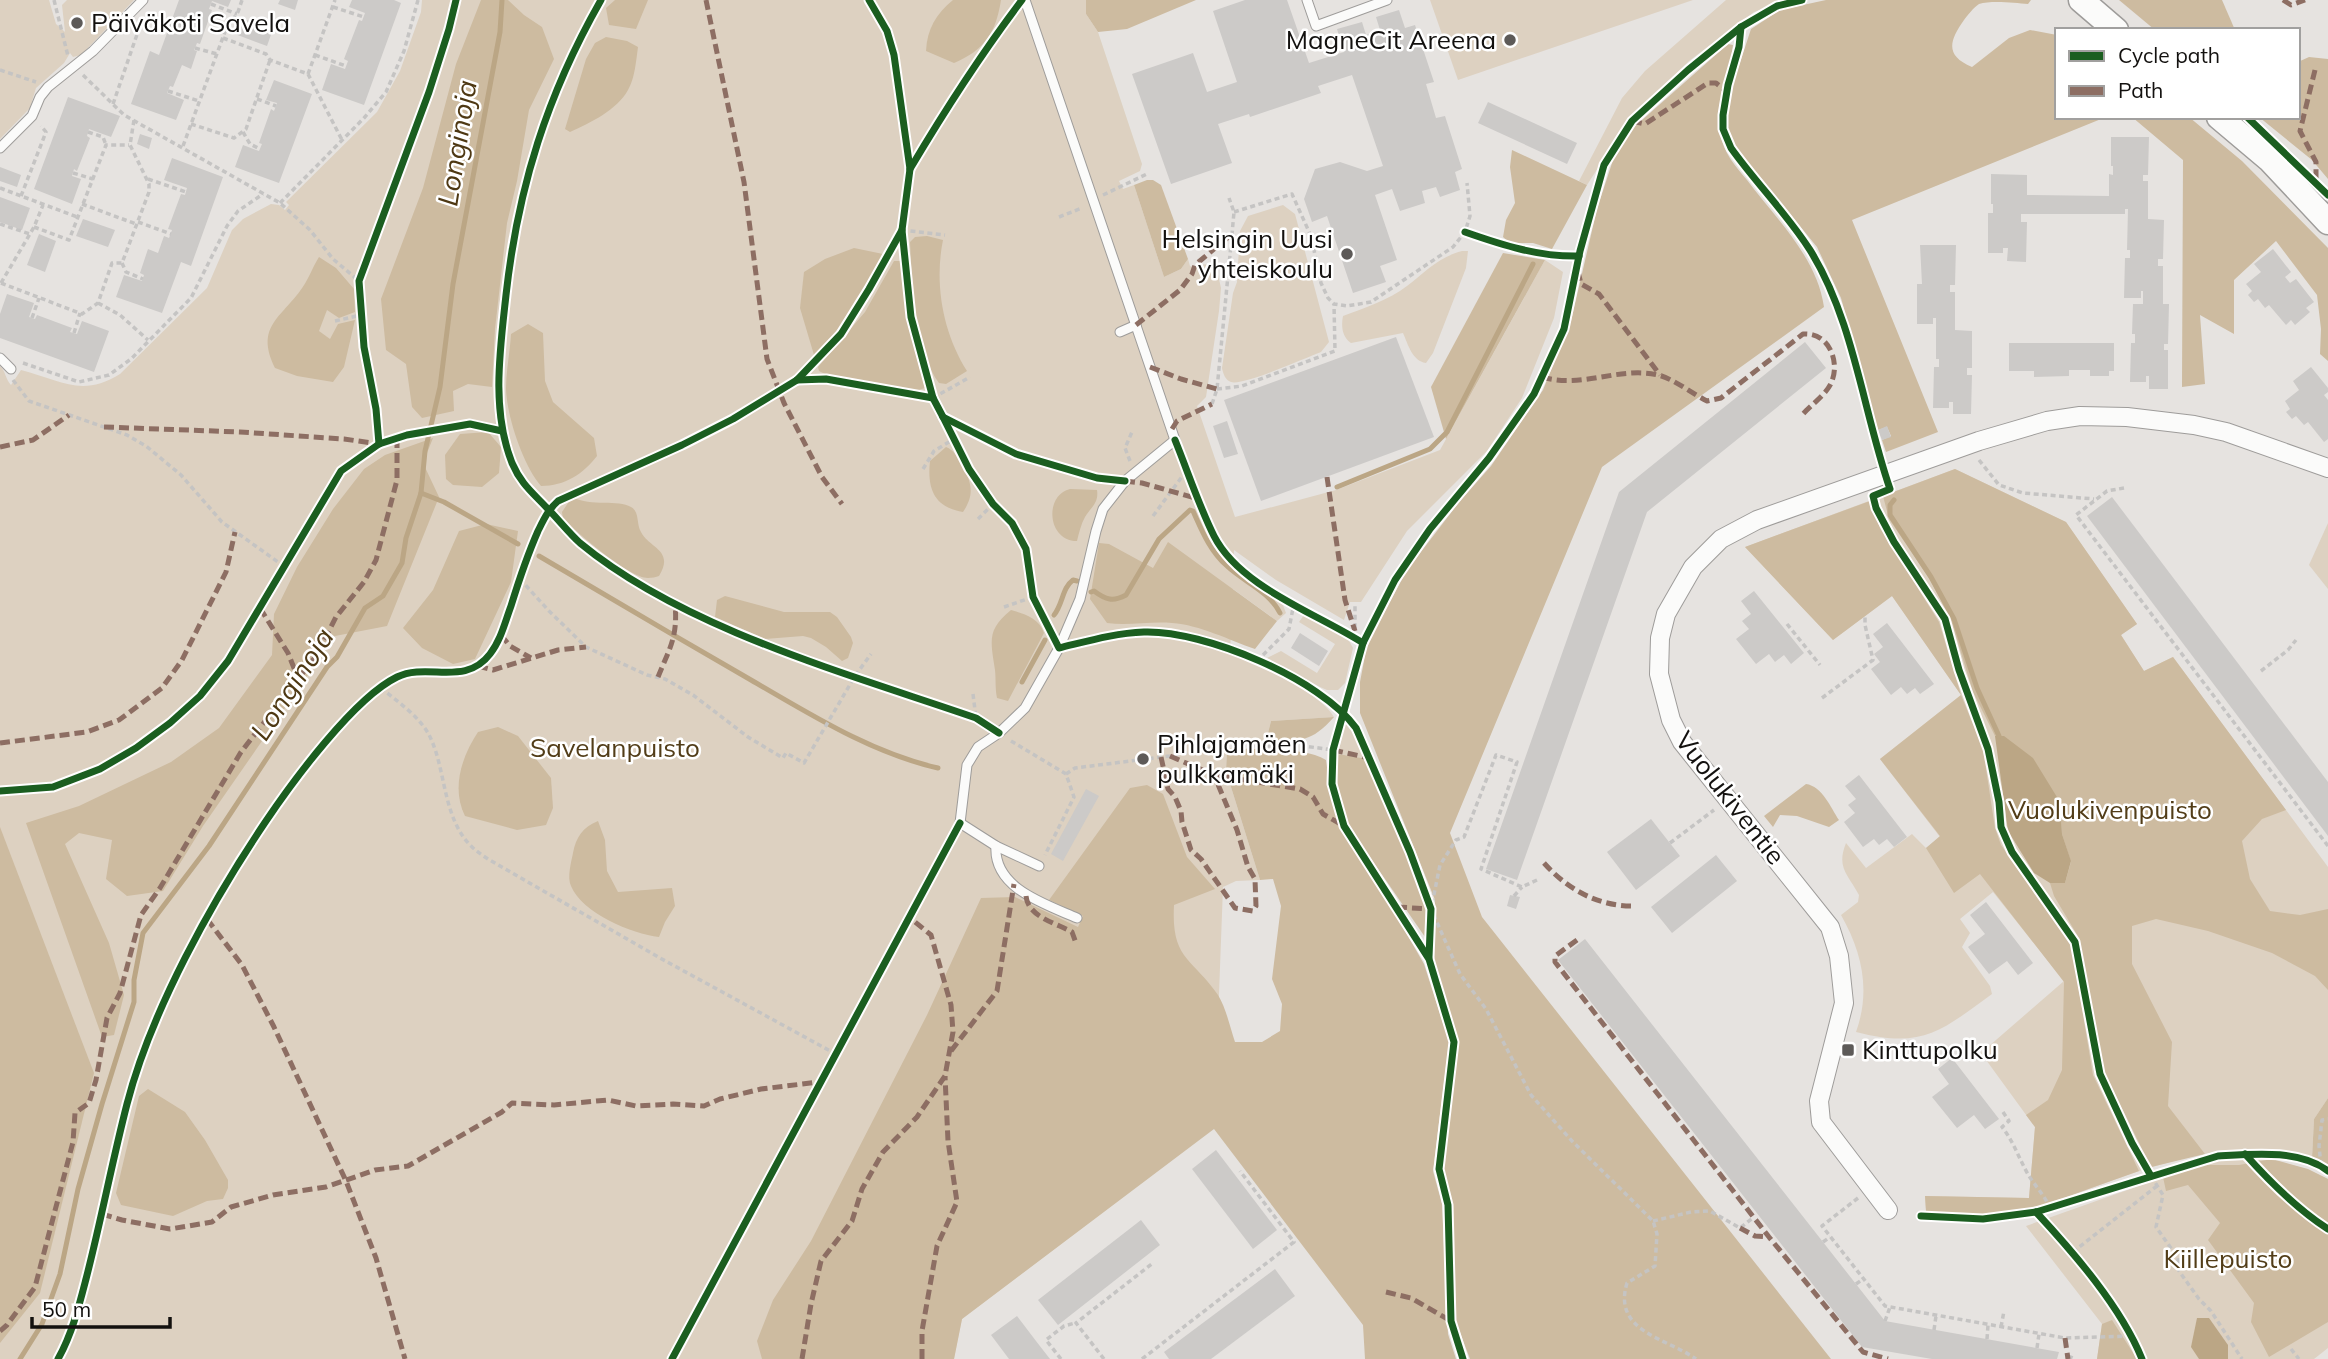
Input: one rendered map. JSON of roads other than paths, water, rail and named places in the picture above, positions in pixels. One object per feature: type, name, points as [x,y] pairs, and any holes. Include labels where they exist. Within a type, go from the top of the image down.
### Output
[{"type":"main road","points":[[2081,0],[2114,28]]},
{"type":"main road","points":[[2221,119],[2270,160],[2328,222]]},
{"type":"street","name":"Vuolukiventie","points":[[1888,1210],[1821,1122],[1819,1101],[1844,1003],[1839,956],[1830,927],[1682,742],[1671,720],[1659,674],[1660,638],[1666,614],[1693,567],[1721,539],[1757,520],[1979,441],[2047,421],[2080,416],[2127,417],[2194,425],[2226,432],[2328,468]]},
{"type":"lane","points":[[0,148],[32,116],[40,97],[48,87],[75,66],[143,0]]},
{"type":"lane","points":[[1025,0],[1175,440],[1135,473],[1103,509],[1080,600],[1059,649],[1025,708],[999,733],[978,747],[967,765],[960,822],[996,846],[1039,866]]},
{"type":"lane","points":[[1307,0],[1316,26],[1387,0]]},
{"type":"lane","points":[[1120,332],[1136,325]]},
{"type":"lane","points":[[996,846],[995,855],[1002,872],[1026,896],[1077,918]]},
{"type":"waterway","name":"Longinoja","points":[[20,1359],[42,1324],[60,1274],[78,1189],[134,1002],[134,980],[143,933],[209,846],[327,667],[337,657],[365,608],[383,596],[402,563],[406,538],[421,493],[425,451],[440,387],[453,284],[500,32],[502,0]]},
{"type":"waterway","points":[[1337,487],[1430,449],[1447,432],[1533,264]]},
{"type":"waterway","points":[[421,493],[444,502],[518,544]]},
{"type":"waterway","points":[[1894,500],[1890,505],[1890,515],[1931,577],[1954,619],[1977,688],[1999,736]]},
{"type":"waterway","points":[[1091,592],[1110,599],[1126,595],[1159,539],[1190,510],[1221,560],[1263,593],[1280,613]]},
{"type":"waterway","points":[[539,556],[842,731],[889,753],[938,768]]},
{"type":"waterway","points":[[1054,615],[1067,587],[1073,580],[1077,581]]},
{"type":"waterway","points":[[1022,682],[1045,640]]},
{"type":"place","name":"Päiväkoti Savela","points":[[77,23]]},
{"type":"place","name":"MagneCit Areena","points":[[1510,40]]},
{"type":"place","name":"Helsingin Uusi yhteiskoulu","points":[[1347,254]]},
{"type":"place","name":"Pihlajamäen pulkkamäki","points":[[1143,759]]},
{"type":"place","name":"Kinttupolku","points":[[1848,1050]]},
{"type":"park label","name":"Savelanpuisto","points":[[615,748]]},
{"type":"park label","name":"Vuolukivenpuisto","points":[[2110,810]]},
{"type":"park label","name":"Kiillepuisto","points":[[2228,1259]]}]
